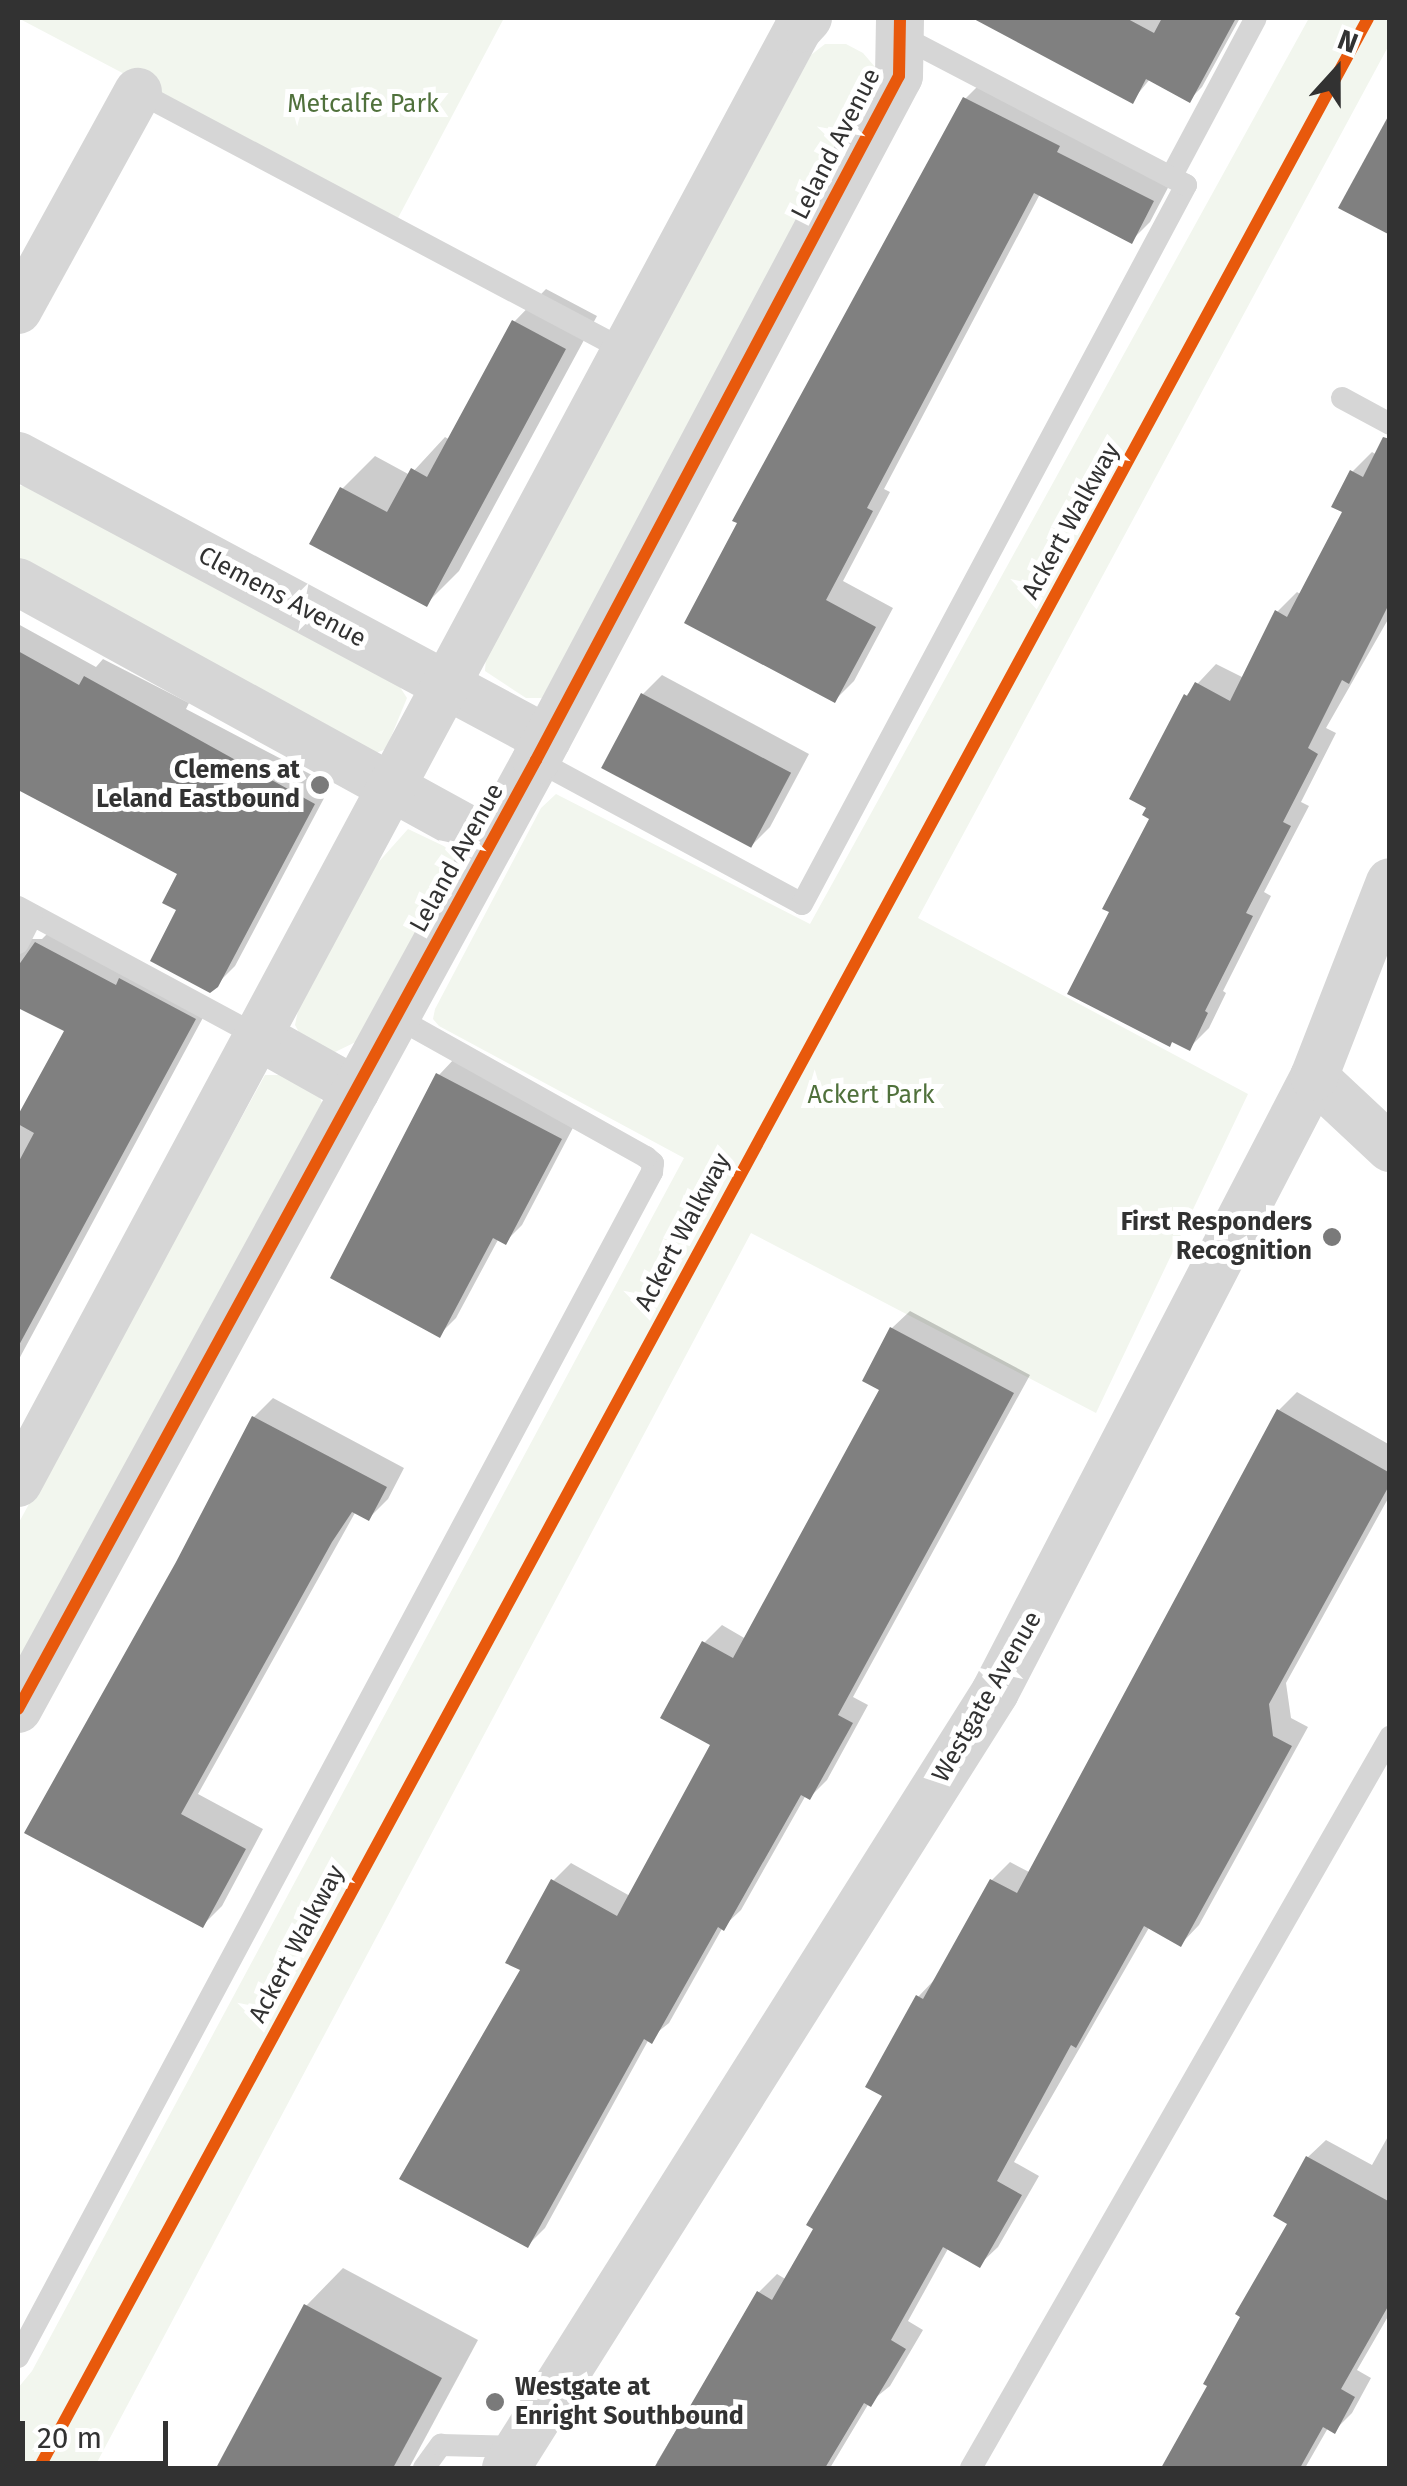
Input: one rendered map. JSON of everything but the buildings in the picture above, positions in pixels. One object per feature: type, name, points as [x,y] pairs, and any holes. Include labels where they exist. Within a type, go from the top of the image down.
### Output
[{"type":"street","points":[[18,1482],[808,18]]},
{"type":"street","name":"Leland Avenue","points":[[18,1709],[491,842],[899,76],[902,27]]},
{"type":"street","points":[[18,310],[138,92]]},
{"type":"street","name":"Clemens Avenue","points":[[18,456],[448,685],[541,749]]},
{"type":"street","points":[[18,582],[491,842]]},
{"type":"street","name":"Westgate Avenue","points":[[513,2458],[995,1692],[1314,1076],[1390,882]]},
{"type":"street","points":[[258,1036],[356,1090]]},
{"type":"street","points":[[1314,1076],[1390,1148]]},
{"type":"lane","points":[[1171,177],[1256,18]]},
{"type":"lane","points":[[541,749],[802,904],[1186,185],[902,27]]},
{"type":"lane","points":[[138,92],[626,351]]},
{"type":"lane","points":[[1342,398],[1390,424]]},
{"type":"lane","points":[[18,943],[25,911],[258,1036]]},
{"type":"lane","points":[[18,2357],[652,1172],[654,1164],[646,1157],[396,1018]]},
{"type":"lane","points":[[971,2468],[1390,1737]]},
{"type":"lane","points":[[424,2468],[441,2445],[513,2458]]},
{"type":"green space","name":"Metcalfe Park","points":[[18,18],[504,18],[398,218]]},
{"type":"green space","name":"Ackert Park","points":[[1309,18],[1389,18],[1389,45],[918,918],[1248,1094],[1096,1413],[751,1233],[94,2468],[18,2468],[18,2388],[32,2371],[684,1158],[439,1026],[433,1019],[435,1009],[541,808],[556,794],[810,924]]},
{"type":"green space","points":[[825,44],[846,44],[863,53],[875,67],[876,83],[542,698],[526,698],[485,671],[486,658],[811,55]]},
{"type":"green space","points":[[28,485],[398,684],[407,698],[386,749],[376,753],[18,562],[18,486]]},
{"type":"green space","points":[[408,829],[450,849],[457,858],[366,1037],[333,1053],[301,1036],[295,1025],[299,1006],[375,866]]},
{"type":"green space","points":[[265,1075],[279,1075],[318,1092],[323,1106],[18,1684],[18,1524]]},
{"type":"cycle path","points":[[18,1709],[536,760],[899,76],[900,18]]},
{"type":"cycle path","name":"Ackert Walkway","points":[[39,2468],[1368,18]]},
{"type":"place","name":"Clemens at Leland Eastbound","points":[[320,785]]},
{"type":"place","name":"First Responders Recognition","points":[[1332,1237]]},
{"type":"place","name":"Westgate at Enright Southbound","points":[[495,2402]]}]
